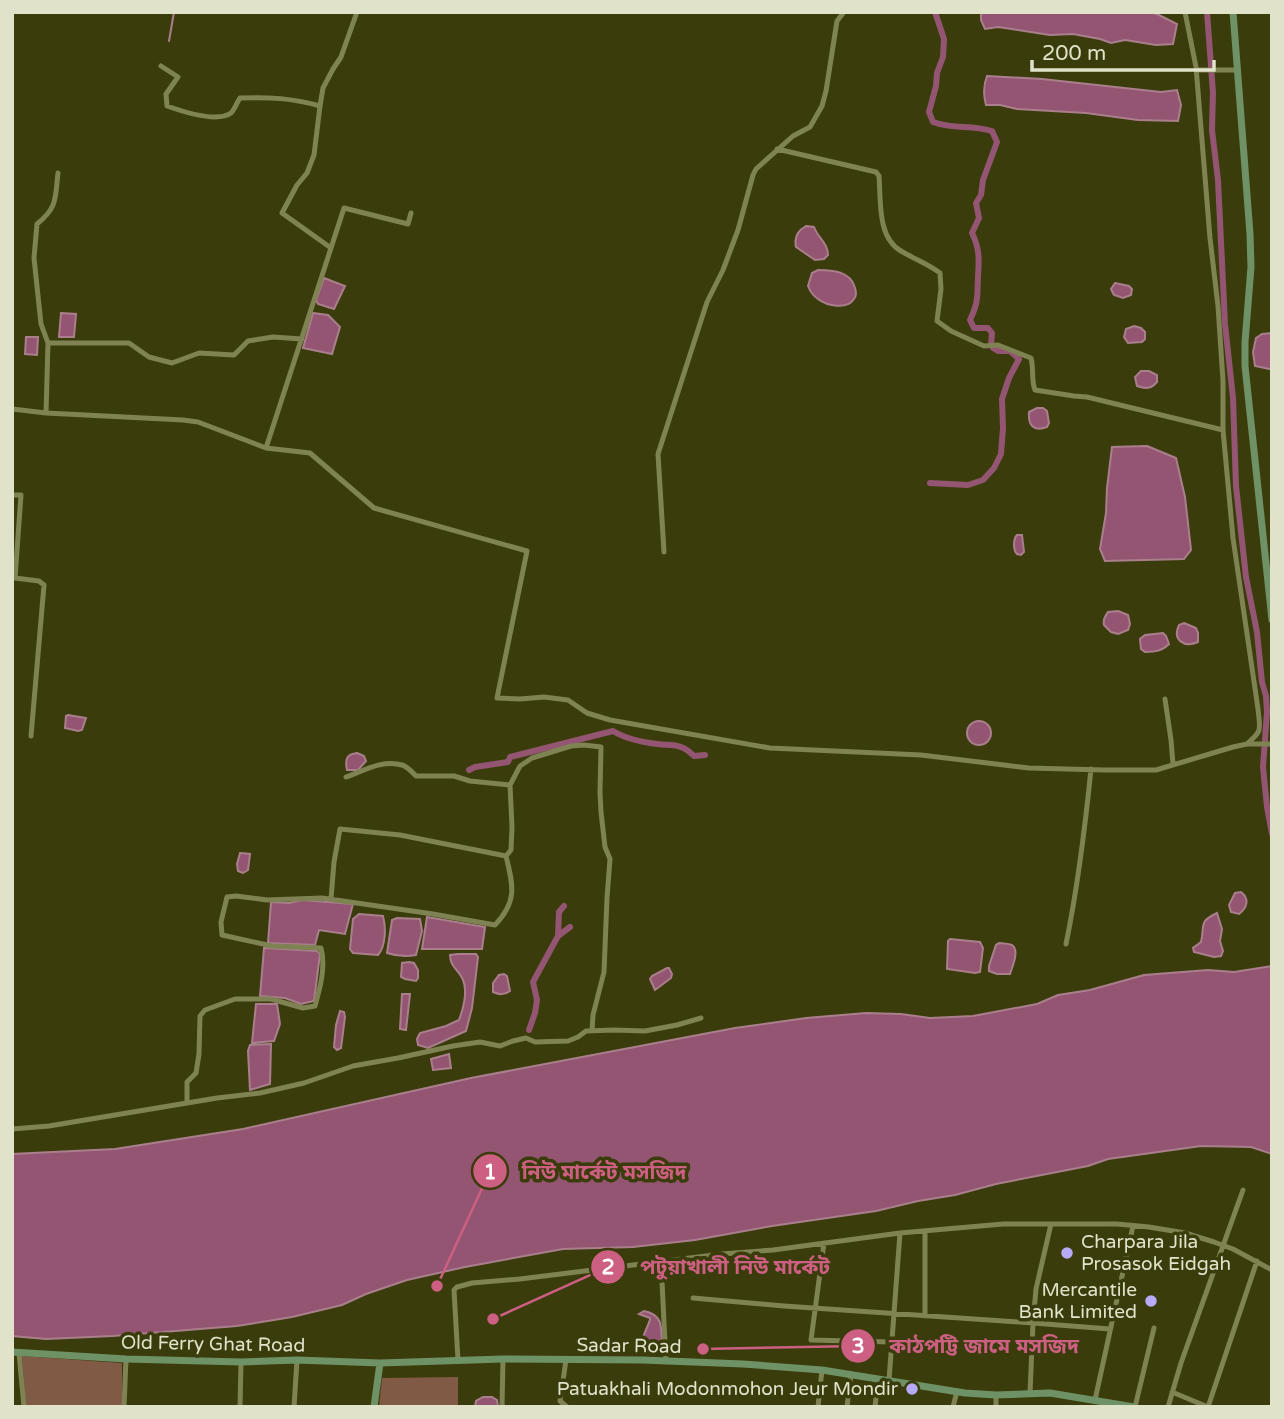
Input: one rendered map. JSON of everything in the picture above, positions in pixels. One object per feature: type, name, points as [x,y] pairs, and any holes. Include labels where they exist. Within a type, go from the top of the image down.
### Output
[{"type":"street","points":[[331,248],[282,213],[297,185],[307,173],[314,155],[323,88],[341,57],[357,12]]},
{"type":"street","points":[[664,552],[658,454],[707,302],[738,230],[752,175],[793,136],[810,127],[822,106],[837,21],[844,12]]},
{"type":"street","points":[[1185,12],[1198,70],[1208,226],[1218,306],[1223,430],[1238,573],[1260,731],[1258,736],[1247,744]]},
{"type":"street","points":[[1233,12],[1250,234],[1251,267],[1245,366],[1272,620]]},
{"type":"street","points":[[161,66],[178,76],[166,94],[167,106],[190,114],[228,115],[240,98],[272,97],[320,106]]},
{"type":"street","points":[[1198,70],[1237,69]]},
{"type":"street","points":[[778,149],[876,172],[879,176],[883,221],[892,246],[940,273],[937,321],[951,331],[985,346],[998,345],[1031,358],[1034,390],[1087,397],[1223,430]]},
{"type":"street","points":[[46,413],[48,343],[41,324],[34,258],[37,224],[53,207],[58,173]]},
{"type":"street","points":[[266,448],[344,208],[408,224],[411,213]]},
{"type":"street","points":[[48,343],[129,343],[149,357],[172,363],[199,353],[234,355],[248,341],[273,337],[302,339]]},
{"type":"street","points":[[12,409],[198,422],[266,448],[310,453],[374,508],[527,551],[497,698],[544,697],[568,700],[587,713],[610,720],[769,748],[921,755],[1029,768],[1156,770],[1247,744],[1272,744]]},
{"type":"street","points":[[12,495],[21,495],[15,578],[39,581],[44,585],[31,736]]},
{"type":"street","points":[[1165,699],[1173,764]]},
{"type":"street","points":[[506,856],[511,850],[510,785],[520,766],[532,758],[571,746],[584,744],[601,747],[601,812],[605,847],[610,859],[604,972],[593,1015],[592,1031]]},
{"type":"street","points":[[346,777],[388,764],[405,765],[416,776],[454,776],[470,781],[510,785]]},
{"type":"street","points":[[1066,944],[1077,888],[1091,769]]},
{"type":"street","points":[[331,899],[340,829],[400,835],[506,856]]},
{"type":"street","points":[[187,1103],[187,1082],[196,1073],[200,1016],[205,1010],[235,999],[271,999],[303,1008],[315,1006],[319,993],[324,960],[321,948],[272,946],[222,935],[221,922],[227,897],[267,900],[304,897],[331,899],[495,925],[512,900],[512,883],[506,856]]},
{"type":"street","points":[[12,1129],[49,1126],[217,1097],[252,1095],[304,1083],[354,1066],[453,1046],[480,1042],[500,1046],[526,1038],[535,1042],[568,1041],[586,1031],[645,1031],[677,1026],[701,1018]]},
{"type":"street","points":[[1168,1407],[1203,1298],[1243,1190]]},
{"type":"street","points":[[458,1360],[454,1290],[457,1287],[472,1283],[900,1233],[1003,1224],[1117,1224],[1149,1227],[1185,1233],[1224,1246],[1272,1270]]},
{"type":"street","points":[[1031,1393],[1036,1289],[1051,1224]]},
{"type":"street","points":[[1095,1400],[1133,1226]]},
{"type":"street","points":[[925,1231],[925,1316]]},
{"type":"street","points":[[889,1380],[900,1233]]},
{"type":"street","points":[[824,1243],[811,1340],[892,1342]]},
{"type":"street","points":[[1172,1392],[1208,1407],[1257,1261]]},
{"type":"street","points":[[661,1262],[666,1362]]},
{"type":"street","points":[[693,1298],[1110,1329]]},
{"type":"street","points":[[1135,1407],[1154,1328]]},
{"type":"street","points":[[15,1352],[24,1407]]},
{"type":"street","name":"Old Ferry Ghat Road","points":[[15,1352],[241,1362],[414,1362]]},
{"type":"street","points":[[124,1407],[126,1359]]},
{"type":"street","points":[[502,1407],[503,1359]]},
{"type":"street","name":"Sadar Road","points":[[414,1362],[503,1359],[743,1364],[822,1370],[996,1395],[1051,1393],[1135,1407]]},
{"type":"street","points":[[294,1407],[297,1360]]},
{"type":"street","points":[[566,1360],[560,1401],[566,1407]]},
{"type":"street","points":[[240,1407],[241,1362]]},
{"type":"street","points":[[374,1407],[380,1363]]},
{"type":"street","points":[[818,1407],[822,1370]]},
{"type":"street","points":[[847,1407],[851,1374]]},
{"type":"street","points":[[875,1407],[878,1379]]},
{"type":"street","points":[[953,1407],[957,1391]]},
{"type":"street","points":[[996,1395],[996,1407]]},
{"type":"shaded area","points":[[981,12],[1148,12],[1177,24],[1173,44],[1156,45],[1125,40],[1111,43],[1073,34],[1050,35],[998,27],[985,29]]},
{"type":"shaded area","points":[[987,76],[1161,92],[1177,90],[1181,105],[1178,121],[1138,120],[986,105],[984,90]]},
{"type":"shaded area","points":[[806,226],[814,227],[825,244],[828,255],[824,259],[815,260],[796,247],[797,235]]},
{"type":"shaded area","points":[[818,270],[835,271],[850,278],[856,291],[854,299],[847,305],[837,306],[816,298],[808,286],[812,273]]},
{"type":"shaded area","points":[[324,278],[345,286],[334,309],[318,304],[316,300]]},
{"type":"shaded area","points":[[1115,283],[1129,286],[1132,289],[1131,295],[1123,298],[1114,295],[1111,289]]},
{"type":"shaded area","points":[[61,313],[76,314],[74,337],[59,337]]},
{"type":"shaded area","points":[[313,313],[328,315],[340,327],[332,354],[303,348]]},
{"type":"shaded area","points":[[1134,326],[1145,332],[1145,339],[1142,342],[1128,343],[1124,337],[1126,329]]},
{"type":"shaded area","points":[[1272,333],[1272,368],[1255,366],[1253,352],[1256,338]]},
{"type":"shaded area","points":[[26,337],[38,337],[37,355],[25,354]]},
{"type":"shaded area","points":[[1141,371],[1157,375],[1157,382],[1148,388],[1137,386],[1135,377]]},
{"type":"shaded area","points":[[1037,408],[1047,411],[1047,427],[1035,428],[1029,421],[1029,412]]},
{"type":"shaded area","points":[[1147,446],[1176,458],[1185,497],[1191,550],[1184,559],[1105,561],[1100,549],[1112,447]]},
{"type":"shaded area","points":[[1017,535],[1022,535],[1024,552],[1021,555],[1017,554],[1014,547]]},
{"type":"shaded area","points":[[1118,611],[1128,615],[1130,624],[1128,630],[1118,634],[1111,632],[1104,625],[1104,618],[1108,612]]},
{"type":"shaded area","points":[[1184,623],[1196,628],[1198,642],[1188,644],[1178,639],[1177,630],[1179,625]]},
{"type":"shaded area","points":[[1163,633],[1169,644],[1161,650],[1145,652],[1141,649],[1140,639],[1145,635]]},
{"type":"shaded area","points":[[68,715],[86,718],[82,730],[65,728]]},
{"type":"shaded area","points":[[979,721],[990,728],[991,733],[984,744],[979,745],[968,738],[967,733],[974,722]]},
{"type":"shaded area","points":[[357,753],[364,756],[366,761],[358,770],[347,770],[347,758]]},
{"type":"shaded area","points":[[240,853],[250,854],[248,870],[243,873],[238,871]]},
{"type":"shaded area","points":[[1241,892],[1246,898],[1246,906],[1239,914],[1231,912],[1229,905],[1235,893]]},
{"type":"shaded area","points":[[302,900],[353,904],[345,934],[319,930],[315,945],[268,943],[271,902],[289,903]]},
{"type":"shaded area","points":[[1217,913],[1222,929],[1221,956],[1194,952],[1193,948],[1201,942],[1203,924]]},
{"type":"shaded area","points":[[359,914],[383,916],[385,936],[378,955],[353,953],[350,949],[353,919]]},
{"type":"shaded area","points":[[427,917],[485,927],[482,949],[422,949]]},
{"type":"shaded area","points":[[420,919],[422,931],[416,955],[387,953],[392,920]]},
{"type":"shaded area","points":[[950,939],[980,942],[983,948],[980,972],[947,969]]},
{"type":"shaded area","points":[[999,943],[1014,947],[1015,959],[1010,974],[989,971],[996,945]]},
{"type":"shaded area","points":[[264,948],[317,951],[320,954],[314,1001],[301,1004],[285,998],[260,996]]},
{"type":"shaded area","points":[[476,954],[478,957],[472,1008],[466,1031],[428,1048],[418,1045],[420,1033],[459,1020],[465,989],[461,977],[451,963],[450,955]]},
{"type":"shaded area","points":[[402,963],[414,963],[418,970],[416,981],[401,977]]},
{"type":"shaded area","points":[[1272,966],[1272,1154],[1251,1147],[1201,1146],[1108,1159],[1088,1166],[876,1211],[695,1240],[633,1247],[563,1249],[407,1280],[342,1305],[237,1326],[46,1339],[12,1336],[12,1154],[115,1149],[243,1129],[471,1078],[735,1028],[866,1013],[930,1018],[973,1016],[1037,1004],[1058,995],[1090,990],[1144,975],[1208,970],[1234,972]]},
{"type":"shaded area","points":[[667,968],[672,974],[671,978],[655,990],[650,979]]},
{"type":"shaded area","points":[[499,975],[507,976],[510,991],[502,994],[493,992],[493,983]]},
{"type":"shaded area","points":[[402,994],[410,994],[406,1030],[400,1029]]},
{"type":"shaded area","points":[[256,1004],[277,1004],[280,1024],[274,1041],[252,1043]]},
{"type":"shaded area","points":[[340,1011],[344,1012],[345,1017],[341,1048],[337,1050],[334,1047]]},
{"type":"shaded area","points":[[271,1044],[270,1084],[250,1090],[250,1045]]},
{"type":"shaded area","points":[[449,1054],[451,1068],[433,1070],[431,1059]]},
{"type":"shaded area","points":[[644,1311],[655,1316],[660,1323],[662,1346],[658,1350],[643,1350],[639,1347],[650,1320],[639,1314]]},
{"type":"shaded area","points":[[22,1356],[122,1363],[122,1407],[26,1407]]},
{"type":"shaded area","points":[[458,1377],[458,1407],[379,1407],[382,1378]]},
{"type":"shaded area","points":[[483,1397],[497,1400],[498,1407],[475,1407],[476,1401]]},
{"type":"waterway","points":[[169,41],[174,12]]},
{"type":"waterway","points":[[935,12],[944,39],[943,57],[929,112],[933,122],[992,131],[997,142],[983,180],[981,195],[976,203],[979,218],[972,233],[978,249],[979,265],[977,298],[970,320],[974,328],[988,328],[992,333],[991,345]]},
{"type":"waterway","points":[[1207,12],[1225,324],[1233,398],[1236,486],[1246,577],[1266,696],[1263,767],[1272,834]]},
{"type":"waterway","points":[[930,483],[968,485],[983,480],[994,468],[1001,454],[1002,399],[1019,359],[1010,351],[993,348]]},
{"type":"waterway","points":[[469,770],[508,762],[510,757],[613,731],[639,741],[681,747],[694,756],[705,755]]},
{"type":"waterway","points":[[558,936],[559,912],[564,906]]},
{"type":"waterway","points":[[529,1030],[537,1000],[533,982],[558,936],[570,927]]},
{"type":"place","name":"Charpara Jila Prosasok Eidgah","points":[[1067,1253]]},
{"type":"place","name":"নিউ মার্কেট মসজিদ","points":[[437,1286]]},
{"type":"place","name":"Mercantile Bank Limited","points":[[1151,1301]]},
{"type":"place","name":"পটুয়াখালী নিউ মার্কেট","points":[[493,1319]]},
{"type":"place","name":"কাঠপট্টি জামে মসজিদ","points":[[703,1349]]},
{"type":"place","name":"Patuakhali Modonmohon Jeur Mondir","points":[[912,1389]]}]
